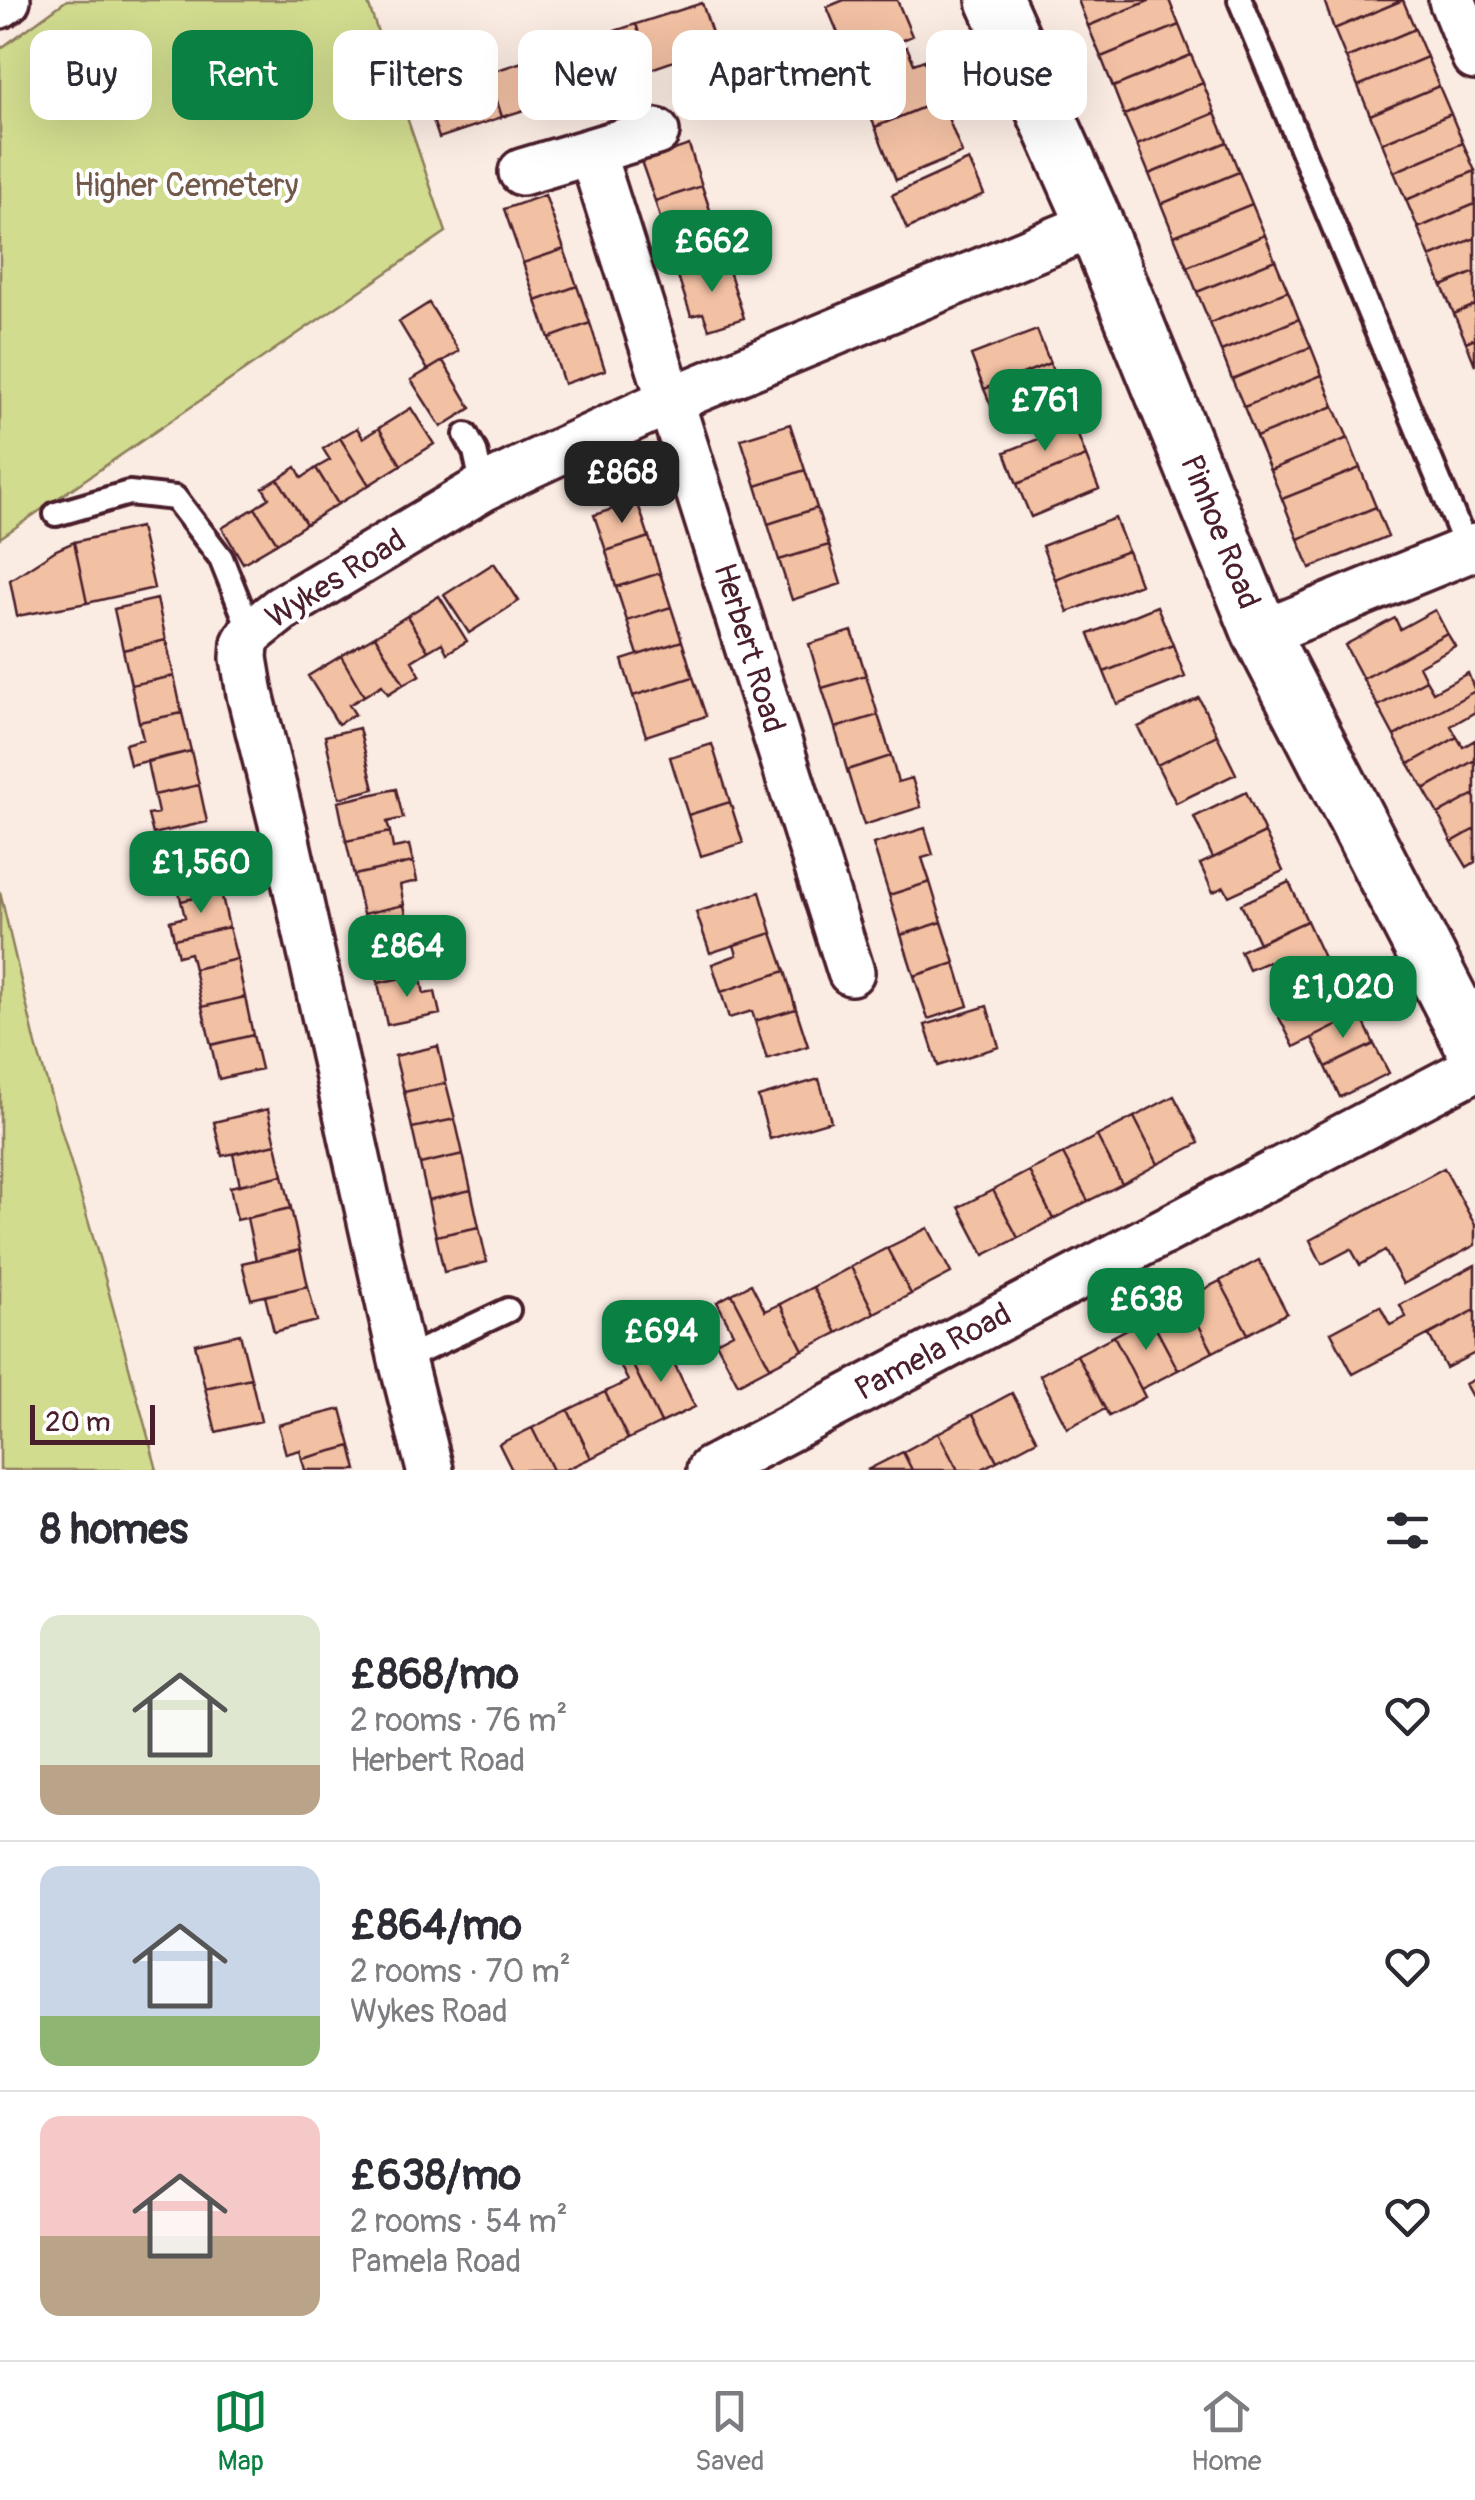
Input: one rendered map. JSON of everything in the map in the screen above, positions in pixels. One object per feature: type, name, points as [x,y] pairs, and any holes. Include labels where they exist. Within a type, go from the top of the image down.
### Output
[{"type":"main road","name":"Pinhoe Road","points":[[995,0],[1095,224],[1261,634],[1475,1049]]},
{"type":"street","points":[[0,5],[7,0]]},
{"type":"street","points":[[1452,0],[1475,57]]},
{"type":"street","points":[[522,172],[656,132]]},
{"type":"street","name":"Herbert Road","points":[[592,153],[851,972]]},
{"type":"street","name":"Wykes Road","points":[[430,1470],[250,694],[245,643],[251,633],[281,609],[482,488],[671,400],[1095,224]]},
{"type":"street","points":[[1261,634],[1472,554]]},
{"type":"street","name":"Pamela Road","points":[[710,1470],[1475,1068]]},
{"type":"lane","points":[[1240,0],[1472,554]]},
{"type":"lane","points":[[466,435],[475,451],[482,488]]},
{"type":"lane","points":[[56,514],[130,493],[175,498],[221,558],[251,633]]},
{"type":"lane","points":[[402,1360],[508,1310]]},
{"type":"green space","name":"Higher Cemetery","points":[[67,0],[367,0],[377,30],[333,30],[333,120],[408,120],[446,232],[0,538],[0,49]]},
{"type":"green space","points":[[0,892],[36,1045],[157,1470],[0,1470]]},
{"type":"building","points":[[844,0],[897,0],[912,36],[906,39],[906,30],[837,30],[827,7]]},
{"type":"building","points":[[1078,0],[1151,0],[1088,26]]},
{"type":"building","points":[[1151,0],[1169,0],[1179,25],[1101,57],[1088,26]]},
{"type":"building","points":[[1324,0],[1403,0],[1334,29]]},
{"type":"building","points":[[1403,0],[1415,29],[1346,58],[1334,29]]},
{"type":"building","points":[[702,3],[711,30],[672,30],[672,62],[652,69],[652,30],[638,30],[636,24]]},
{"type":"building","points":[[1179,25],[1191,55],[1113,87],[1101,57]]},
{"type":"building","points":[[1415,29],[1427,57],[1358,86],[1346,58]]},
{"type":"building","points":[[906,47],[914,64],[924,60],[926,65],[926,106],[906,114]]},
{"type":"building","points":[[1191,55],[1203,83],[1124,115],[1113,87]]},
{"type":"building","points":[[1427,57],[1439,86],[1370,115],[1358,86]]},
{"type":"building","points":[[518,63],[518,112],[502,117],[498,104],[498,70]]},
{"type":"building","points":[[1203,83],[1215,113],[1137,145],[1124,115]]},
{"type":"building","points":[[1439,86],[1451,114],[1382,143],[1370,115]]},
{"type":"building","points":[[926,106],[926,120],[949,120],[962,153],[896,180],[875,127],[892,120],[906,120],[906,114]]},
{"type":"building","points":[[1215,113],[1227,142],[1149,174],[1137,145]]},
{"type":"building","points":[[1451,114],[1463,143],[1394,172],[1382,143]]},
{"type":"building","points":[[433,120],[493,120],[439,138]]},
{"type":"building","points":[[872,120],[892,120],[875,127]]},
{"type":"building","points":[[1227,142],[1239,172],[1161,204],[1149,174]]},
{"type":"building","points":[[1463,143],[1475,171],[1406,200],[1394,172]]},
{"type":"building","points":[[689,145],[702,186],[655,201],[641,161]]},
{"type":"building","points":[[969,160],[984,194],[907,229],[892,195]]},
{"type":"building","points":[[1475,171],[1475,204],[1418,228],[1406,200]]},
{"type":"building","points":[[1239,172],[1252,204],[1174,236],[1161,204]]},
{"type":"building","points":[[702,186],[714,222],[666,238],[655,201]]},
{"type":"building","points":[[545,195],[564,249],[523,263],[504,209]]},
{"type":"building","points":[[1252,204],[1265,235],[1187,267],[1174,236]]},
{"type":"building","points":[[1475,204],[1475,238],[1430,257],[1418,228]]},
{"type":"building","points":[[714,222],[726,261],[678,276],[666,238]]},
{"type":"building","points":[[1265,235],[1275,260],[1197,292],[1187,267]]},
{"type":"building","points":[[1475,238],[1475,272],[1442,286],[1430,257]]},
{"type":"building","points":[[564,249],[577,286],[536,301],[523,263]]},
{"type":"building","points":[[1275,260],[1288,291],[1210,323],[1197,292]]},
{"type":"building","points":[[726,261],[744,318],[709,329],[703,313],[691,316],[678,276]]},
{"type":"building","points":[[1475,272],[1475,305],[1454,314],[1442,286]]},
{"type":"building","points":[[577,286],[590,323],[549,338],[536,301]]},
{"type":"building","points":[[1288,291],[1299,319],[1221,351],[1210,323]]},
{"type":"building","points":[[429,303],[459,351],[428,370],[399,322]]},
{"type":"building","points":[[1475,305],[1475,338],[1466,342],[1454,314]]},
{"type":"building","points":[[1299,319],[1311,347],[1232,379],[1221,351]]},
{"type":"building","points":[[590,323],[605,370],[564,384],[549,338]]},
{"type":"building","points":[[1037,330],[1050,363],[984,389],[971,355]]},
{"type":"building","points":[[1475,338],[1475,365],[1466,342]]},
{"type":"building","points":[[1311,347],[1322,375],[1244,407],[1232,379]]},
{"type":"building","points":[[443,361],[471,408],[441,427],[411,380]]},
{"type":"building","points":[[1050,363],[1062,395],[997,420],[984,389]]},
{"type":"building","points":[[1322,375],[1334,406],[1256,437],[1244,407]]},
{"type":"building","points":[[1334,406],[1348,438],[1270,470],[1256,437]]},
{"type":"building","points":[[411,408],[434,444],[401,465],[379,428]]},
{"type":"building","points":[[790,424],[805,470],[756,486],[741,439]]},
{"type":"building","points":[[1074,425],[1086,456],[1017,484],[1005,452]]},
{"type":"building","points":[[357,428],[363,438],[379,428],[401,465],[369,485],[340,438]]},
{"type":"building","points":[[340,438],[369,485],[338,504],[316,468],[330,460],[323,449]]},
{"type":"building","points":[[1348,438],[1360,468],[1282,499],[1270,470]]},
{"type":"building","points":[[1086,456],[1099,489],[1031,517],[1017,484]]},
{"type":"building","points":[[296,467],[302,478],[316,468],[338,504],[306,524],[278,479]]},
{"type":"building","points":[[1360,468],[1376,507],[1298,539],[1282,499]]},
{"type":"building","points":[[805,470],[817,508],[768,524],[756,486]]},
{"type":"building","points":[[278,479],[306,524],[277,543],[255,508],[269,498],[263,488]]},
{"type":"building","points":[[637,501],[649,537],[606,551],[594,515]]},
{"type":"building","points":[[1376,507],[1388,536],[1310,568],[1298,539]]},
{"type":"building","points":[[255,508],[277,543],[243,563],[222,528]]},
{"type":"building","points":[[817,508],[829,545],[779,560],[768,524]]},
{"type":"building","points":[[1115,518],[1128,551],[1055,579],[1042,546]]},
{"type":"building","points":[[140,527],[154,588],[87,603],[74,542]]},
{"type":"building","points":[[649,537],[660,573],[616,587],[606,551]]},
{"type":"building","points":[[74,542],[87,603],[17,616],[10,580]]},
{"type":"building","points":[[829,545],[841,584],[792,600],[779,560]]},
{"type":"building","points":[[1128,551],[1140,584],[1068,612],[1055,579]]},
{"type":"building","points":[[494,563],[519,601],[469,633],[444,595]]},
{"type":"building","points":[[660,573],[671,607],[627,621],[616,587]]},
{"type":"building","points":[[439,596],[467,641],[447,653],[442,643],[428,651],[407,616]]},
{"type":"building","points":[[157,599],[166,640],[123,650],[114,609]]},
{"type":"building","points":[[1157,606],[1173,645],[1104,672],[1089,634]]},
{"type":"building","points":[[671,607],[682,641],[638,655],[627,621]]},
{"type":"building","points":[[1435,610],[1447,633],[1363,679],[1345,645],[1395,618],[1400,629]]},
{"type":"building","points":[[407,616],[428,651],[412,661],[420,675],[404,684],[375,636]]},
{"type":"building","points":[[852,631],[866,675],[822,688],[809,644]]},
{"type":"building","points":[[1447,633],[1455,646],[1419,666],[1426,680],[1378,706],[1363,679]]},
{"type":"building","points":[[375,636],[404,684],[388,694],[382,685],[364,696],[341,656]]},
{"type":"building","points":[[166,640],[174,676],[131,685],[123,650]]},
{"type":"building","points":[[682,641],[693,677],[633,696],[622,660]]},
{"type":"building","points":[[1173,645],[1185,677],[1117,704],[1104,672]]},
{"type":"building","points":[[341,656],[364,696],[349,705],[355,714],[338,724],[308,676]]},
{"type":"building","points":[[1468,673],[1475,691],[1394,736],[1378,706],[1426,680],[1433,692]]},
{"type":"building","points":[[866,675],[878,715],[835,728],[822,688]]},
{"type":"building","points":[[174,676],[182,713],[139,722],[131,685]]},
{"type":"building","points":[[693,677],[706,716],[646,736],[633,696]]},
{"type":"building","points":[[1475,691],[1475,712],[1451,726],[1457,737],[1409,764],[1394,736]]},
{"type":"building","points":[[1199,698],[1217,735],[1157,765],[1138,727]]},
{"type":"building","points":[[182,713],[191,751],[130,765],[125,744],[143,739],[139,722]]},
{"type":"building","points":[[878,715],[891,756],[847,770],[835,728]]},
{"type":"building","points":[[359,728],[374,789],[339,798],[325,736]]},
{"type":"building","points":[[1217,735],[1236,774],[1176,803],[1157,765]]},
{"type":"building","points":[[1457,737],[1463,747],[1475,740],[1475,760],[1424,789],[1409,764]]},
{"type":"building","points":[[712,744],[730,802],[688,815],[670,757]]},
{"type":"building","points":[[191,751],[199,785],[154,795],[147,762]]},
{"type":"building","points":[[891,756],[898,782],[912,778],[921,807],[864,825],[847,770]]},
{"type":"building","points":[[1475,760],[1475,794],[1438,814],[1424,789]]},
{"type":"building","points":[[199,785],[207,822],[153,834],[148,815],[158,813],[154,795]]},
{"type":"building","points":[[396,789],[403,818],[387,822],[390,832],[346,841],[338,802]]},
{"type":"building","points":[[1246,792],[1265,833],[1213,858],[1194,817]]},
{"type":"building","points":[[1475,794],[1475,829],[1452,842],[1438,814]]},
{"type":"building","points":[[730,802],[743,843],[701,856],[688,815]]},
{"type":"building","points":[[925,828],[933,855],[922,858],[930,882],[889,895],[873,844]]},
{"type":"building","points":[[1475,829],[1475,862],[1467,867],[1452,842]]},
{"type":"building","points":[[390,832],[393,848],[409,845],[413,862],[354,875],[346,841]]},
{"type":"building","points":[[1265,833],[1283,871],[1229,896],[1224,887],[1213,892],[1200,864]]},
{"type":"building","points":[[213,854],[221,892],[181,901],[178,886],[166,889],[161,866]]},
{"type":"building","points":[[413,862],[417,881],[400,885],[404,905],[363,914],[354,875]]},
{"type":"building","points":[[930,882],[942,922],[901,935],[889,895]]},
{"type":"building","points":[[1289,882],[1307,921],[1259,943],[1241,904]]},
{"type":"building","points":[[221,892],[229,927],[174,939],[170,921],[185,917],[181,901]]},
{"type":"building","points":[[760,892],[772,933],[710,953],[696,912]]},
{"type":"building","points":[[404,905],[409,929],[424,926],[427,937],[370,950],[363,914]]},
{"type":"building","points":[[1307,921],[1324,958],[1276,980],[1268,962],[1249,970],[1240,951]]},
{"type":"building","points":[[942,922],[955,963],[914,976],[901,935]]},
{"type":"building","points":[[229,927],[237,959],[194,969],[190,953],[178,956],[174,939]]},
{"type":"building","points":[[772,933],[785,971],[721,992],[712,964],[737,955],[734,945]]},
{"type":"building","points":[[427,937],[430,952],[416,955],[420,974],[378,983],[370,950]]},
{"type":"building","points":[[237,959],[245,997],[202,1007],[194,969]]},
{"type":"building","points":[[955,963],[968,1006],[928,1019],[914,976]]},
{"type":"building","points":[[785,971],[796,1009],[755,1021],[752,1011],[729,1018],[721,992]]},
{"type":"building","points":[[420,974],[424,994],[435,992],[440,1014],[387,1025],[378,983]]},
{"type":"building","points":[[1340,975],[1360,1014],[1294,1047],[1274,1007]]},
{"type":"building","points":[[245,997],[253,1035],[211,1045],[202,1007]]},
{"type":"building","points":[[987,1006],[999,1047],[938,1066],[925,1025]]},
{"type":"building","points":[[796,1009],[808,1046],[767,1059],[755,1021]]},
{"type":"building","points":[[1360,1014],[1374,1044],[1326,1067],[1312,1038]]},
{"type":"building","points":[[253,1035],[261,1069],[219,1079],[211,1045]]},
{"type":"building","points":[[1374,1044],[1389,1073],[1340,1097],[1326,1067]]},
{"type":"building","points":[[438,1046],[446,1083],[404,1092],[395,1056]]},
{"type":"building","points":[[819,1079],[831,1121],[770,1139],[758,1097]]},
{"type":"building","points":[[446,1083],[455,1119],[412,1128],[404,1092]]},
{"type":"building","points":[[1174,1096],[1199,1143],[1158,1164],[1134,1117]]},
{"type":"building","points":[[268,1109],[276,1144],[222,1156],[214,1122]]},
{"type":"building","points":[[1134,1117],[1158,1164],[1122,1184],[1097,1136]]},
{"type":"building","points":[[455,1119],[463,1154],[420,1164],[412,1128]]},
{"type":"building","points":[[1097,1136],[1122,1184],[1088,1201],[1063,1154]]},
{"type":"building","points":[[276,1144],[283,1175],[240,1185],[233,1154]]},
{"type":"building","points":[[463,1154],[471,1190],[428,1200],[420,1164]]},
{"type":"building","points":[[1063,1154],[1088,1201],[1053,1219],[1029,1171]]},
{"type":"building","points":[[1444,1168],[1475,1225],[1475,1245],[1403,1284],[1385,1251],[1360,1265],[1351,1249],[1322,1264],[1310,1240]]},
{"type":"building","points":[[1029,1171],[1053,1219],[1018,1238],[993,1190]]},
{"type":"building","points":[[283,1175],[291,1208],[237,1220],[230,1187]]},
{"type":"building","points":[[471,1190],[479,1227],[436,1236],[428,1200]]},
{"type":"building","points":[[993,1190],[1018,1238],[984,1255],[959,1207]]},
{"type":"building","points":[[291,1208],[300,1250],[256,1260],[247,1218]]},
{"type":"building","points":[[479,1227],[487,1262],[444,1272],[436,1236]]},
{"type":"building","points":[[928,1228],[951,1273],[911,1294],[887,1248]]},
{"type":"building","points":[[887,1248],[911,1294],[874,1313],[851,1267]]},
{"type":"building","points":[[300,1250],[308,1286],[251,1299],[242,1263]]},
{"type":"building","points":[[1259,1260],[1287,1313],[1248,1334],[1220,1281]]},
{"type":"building","points":[[1475,1265],[1475,1310],[1353,1374],[1331,1332],[1380,1306],[1390,1325],[1406,1317],[1400,1305]]},
{"type":"building","points":[[851,1267],[874,1313],[837,1333],[813,1287]]},
{"type":"building","points":[[1220,1281],[1248,1334],[1213,1352],[1185,1299]]},
{"type":"building","points":[[751,1284],[765,1311],[780,1304],[803,1350],[770,1367],[732,1294]]},
{"type":"building","points":[[308,1286],[317,1321],[274,1332],[265,1296]]},
{"type":"building","points":[[813,1287],[837,1333],[803,1350],[780,1304]]},
{"type":"building","points":[[732,1294],[770,1367],[738,1384],[716,1342],[733,1333],[717,1302]]},
{"type":"building","points":[[1185,1299],[1213,1352],[1178,1370],[1150,1317]]},
{"type":"building","points":[[1475,1310],[1475,1353],[1446,1368],[1429,1335]]},
{"type":"building","points":[[1150,1317],[1178,1370],[1141,1389],[1114,1336]]},
{"type":"building","points":[[240,1334],[251,1378],[205,1388],[195,1344]]},
{"type":"building","points":[[1114,1336],[1145,1397],[1109,1416],[1077,1355]]},
{"type":"building","points":[[640,1342],[654,1370],[673,1361],[695,1407],[661,1423],[625,1349]]},
{"type":"building","points":[[625,1349],[661,1423],[628,1439],[605,1392],[628,1381],[615,1355]]},
{"type":"building","points":[[1077,1355],[1105,1409],[1067,1428],[1040,1375]]},
{"type":"building","points":[[251,1378],[261,1421],[216,1432],[205,1388]]},
{"type":"building","points":[[1475,1379],[1475,1402],[1465,1384]]},
{"type":"building","points":[[605,1392],[628,1439],[591,1458],[568,1410]]},
{"type":"building","points":[[1012,1393],[1037,1440],[997,1461],[973,1414]]},
{"type":"building","points":[[341,1409],[351,1446],[302,1459],[300,1450],[286,1454],[278,1425]]},
{"type":"building","points":[[568,1410],[591,1458],[565,1470],[553,1470],[532,1428]]},
{"type":"building","points":[[973,1414],[997,1461],[980,1470],[958,1470],[938,1433]]},
{"type":"building","points":[[532,1428],[553,1470],[512,1470],[499,1444]]},
{"type":"building","points":[[938,1433],[958,1470],[912,1470],[903,1452]]},
{"type":"building","points":[[351,1446],[357,1470],[305,1470],[302,1459]]},
{"type":"building","points":[[903,1452],[912,1470],[867,1470]]}]
